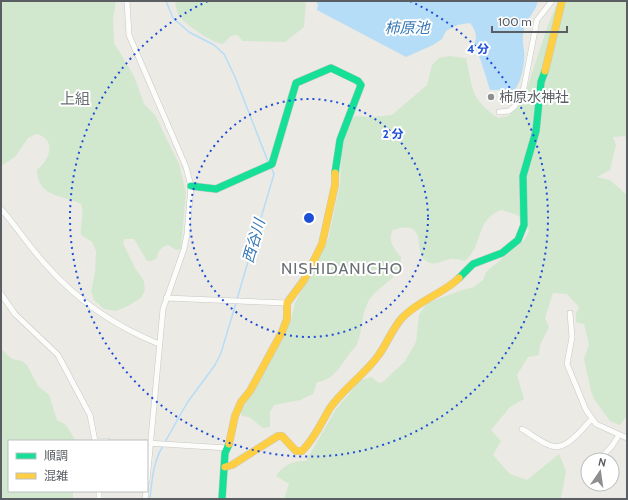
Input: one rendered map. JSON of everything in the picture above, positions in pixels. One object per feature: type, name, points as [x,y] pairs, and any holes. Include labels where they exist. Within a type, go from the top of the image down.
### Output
[{"type":"street","points":[[127,1],[129,34],[186,167],[191,186],[188,234],[166,298],[159,344],[148,462]]},
{"type":"street","points":[[499,112],[509,112],[515,106],[524,87],[537,20],[543,15],[552,1]]},
{"type":"street","points":[[225,467],[232,465],[278,436],[282,436],[296,451],[302,451],[312,440],[331,408],[378,356],[390,334],[403,317],[424,299],[451,286],[473,264],[502,254],[518,240],[524,225],[523,176],[536,131],[541,82],[548,64],[562,1]]},
{"type":"street","points":[[191,186],[211,190],[216,189],[270,165],[296,83],[331,68],[358,81],[361,85],[340,140],[336,160],[335,185],[322,244],[304,280],[287,303],[287,319],[282,332],[250,391],[241,402],[235,416],[231,439],[227,448],[222,499]]},
{"type":"street","points":[[1,209],[47,267],[72,290],[107,316],[159,344]]},
{"type":"street","points":[[1,294],[15,314],[58,355],[90,415],[95,440]]},
{"type":"street","points":[[166,298],[287,303]]},
{"type":"street","points":[[570,313],[572,337],[567,364],[591,420],[596,424],[627,438]]},
{"type":"street","points":[[522,429],[550,446],[560,446],[566,443],[591,420]]},
{"type":"street","points":[[606,452],[619,435]]},
{"type":"street","points":[[149,443],[227,448]]},
{"type":"green space","points":[[1,1],[116,1],[113,18],[114,43],[134,76],[144,104],[155,115],[179,164],[186,192],[181,249],[176,250],[168,245],[160,250],[157,258],[152,261],[147,261],[134,239],[124,239],[123,243],[135,268],[144,281],[145,290],[141,298],[116,311],[104,309],[94,300],[91,291],[95,273],[96,251],[92,242],[81,235],[83,212],[81,204],[52,194],[41,186],[38,179],[37,170],[42,166],[48,156],[49,145],[47,140],[36,134],[28,138],[15,157],[1,166]]},
{"type":"green space","points":[[175,1],[306,1],[304,27],[285,42],[243,41],[237,35],[231,36],[223,44],[218,43],[185,22],[178,14]]},
{"type":"green space","points":[[558,1],[627,1],[627,146],[625,136],[613,137],[616,145],[610,170],[597,177],[610,180],[627,195],[627,416],[620,425],[610,421],[594,399],[584,359],[589,344],[584,324],[576,322],[576,314],[579,307],[567,294],[553,293],[545,318],[549,327],[540,345],[539,355],[528,357],[517,375],[524,399],[510,407],[491,430],[501,441],[493,455],[510,474],[527,480],[559,454],[566,471],[561,499],[284,499],[289,484],[276,476],[285,466],[289,464],[297,461],[306,461],[336,409],[361,380],[371,377],[379,383],[383,382],[405,361],[416,342],[419,315],[427,303],[474,287],[483,280],[486,272],[522,242],[529,230],[525,220],[514,214],[501,210],[493,214],[487,220],[483,226],[475,248],[465,261],[452,259],[438,263],[429,263],[422,257],[416,232],[412,229],[404,228],[393,230],[391,234],[391,241],[401,257],[398,271],[372,296],[368,302],[364,312],[357,344],[340,367],[328,379],[317,382],[313,394],[300,400],[274,405],[270,412],[270,427],[263,428],[249,417],[242,416],[240,412],[241,407],[283,339],[291,320],[295,303],[328,240],[340,184],[341,152],[350,122],[355,116],[371,117],[392,115],[427,85],[432,65],[439,58],[450,56],[466,58],[474,92],[482,105],[498,118],[508,116],[522,103],[548,25]]},
{"type":"green space","points":[[1,349],[12,359],[22,361],[27,365],[38,386],[49,395],[57,420],[66,425],[75,440],[8,440],[8,492],[73,492],[73,499],[1,499]]},
{"type":"water","name":"柿原池","points":[[316,1],[538,1],[524,29],[523,66],[521,76],[515,90],[490,90],[480,58],[472,48],[476,36],[470,23],[457,25],[446,31],[442,39],[433,45],[406,57],[317,10],[318,5]]},
{"type":"waterway","name":"西谷川","points":[[166,1],[173,18],[189,32],[214,45],[224,54],[235,77],[269,164]]},
{"type":"waterway","name":"西谷川","points":[[237,299],[274,174],[271,167]]},
{"type":"waterway","name":"西谷川","points":[[165,442],[187,403],[215,365],[221,353],[236,303]]},
{"type":"waterway","name":"西谷川","points":[[150,499],[155,465],[163,446]]},
{"type":"traffic: fast","points":[[191,186],[216,189],[272,164],[296,83],[331,68],[358,81],[361,85],[340,140],[335,173]]},
{"type":"traffic: fast","points":[[459,278],[473,264],[502,253],[518,240],[524,225],[523,176],[536,131],[541,82],[545,71]]},
{"type":"traffic: fast","points":[[222,499],[225,453],[229,444]]},
{"type":"traffic: slow","points":[[545,71],[562,1]]},
{"type":"traffic: slow","points":[[229,444],[235,416],[241,402],[250,391],[282,332],[287,319],[287,303],[304,280],[322,244],[335,185],[335,173]]},
{"type":"traffic: slow","points":[[225,467],[232,465],[278,436],[282,436],[296,451],[302,451],[314,436],[335,401],[378,356],[402,318],[416,306],[453,284],[459,278]]},
{"type":"place","name":"柿原水神社","points":[[491,97]]},
{"type":"district","name":"上組","points":[[75,99]]},
{"type":"district","name":"NISHIDANICHO","points":[[342,268]]}]
